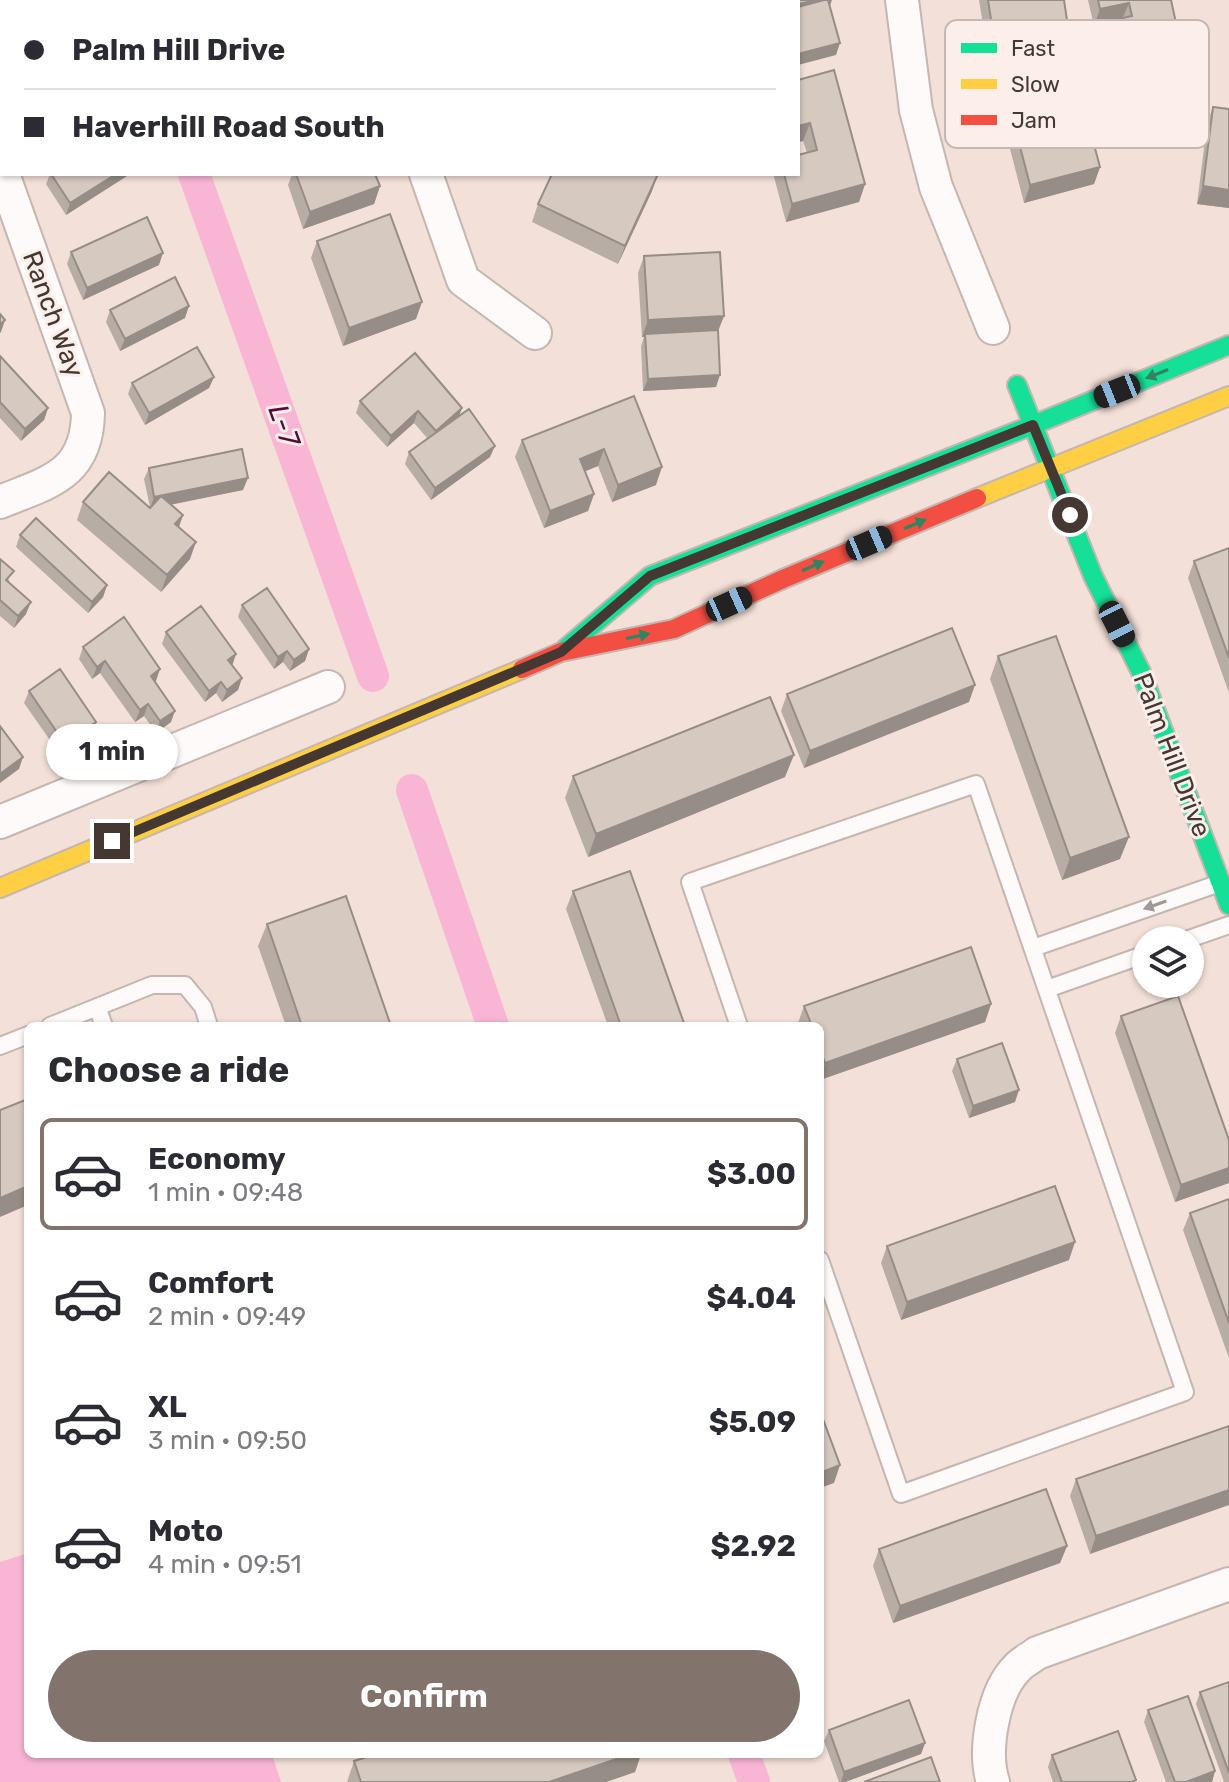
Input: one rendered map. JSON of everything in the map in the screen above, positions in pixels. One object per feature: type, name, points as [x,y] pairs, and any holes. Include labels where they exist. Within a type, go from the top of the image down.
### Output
[{"type":"street","points":[[902,0],[916,110],[936,187],[993,328]]},
{"type":"street","points":[[427,176],[463,280],[535,333]]},
{"type":"street","name":"Ranch Way","points":[[0,502],[48,483],[66,471],[80,455],[88,434],[88,413],[3,178]]},
{"type":"street","points":[[561,652],[650,576],[1229,345]]},
{"type":"street","name":"Palm Hill Drive","points":[[1017,385],[1093,576],[1141,672],[1225,881],[1229,905]]},
{"type":"street","points":[[0,888],[561,652],[674,629],[783,579],[1229,396]]},
{"type":"street","points":[[0,822],[328,687]]},
{"type":"street","points":[[993,1782],[989,1769],[991,1720],[1016,1668],[1037,1653],[1229,1584]]},
{"type":"lane","points":[[738,1022],[690,882],[976,784],[1185,1392],[901,1494],[824,1272]]},
{"type":"lane","points":[[1033,948],[1225,881]]},
{"type":"lane","points":[[1204,934],[1229,925]]},
{"type":"lane","points":[[1047,989],[1132,959]]},
{"type":"lane","points":[[60,1022],[152,985],[185,985],[203,1007],[208,1022]]},
{"type":"lane","points":[[97,1007],[103,1022]]},
{"type":"lane","points":[[0,1046],[24,1037]]},
{"type":"shaded area","points":[[24,1554],[24,1758],[273,1758],[281,1782],[0,1782],[0,1562]]},
{"type":"building","points":[[828,0],[840,43],[800,53],[800,6]]},
{"type":"building","points":[[988,0],[1064,0],[1067,20],[991,20]]},
{"type":"building","points":[[1098,0],[1171,0],[1175,20],[1114,20],[1132,16],[1129,3],[1100,9]]},
{"type":"building","points":[[834,70],[865,184],[792,204],[785,176],[800,176],[800,154],[817,150],[810,123],[800,126],[800,79]]},
{"type":"building","points":[[1213,107],[1229,109],[1229,190],[1203,186]]},
{"type":"building","points":[[1020,148],[1095,148],[1100,167],[1030,185]]},
{"type":"building","points":[[52,176],[113,176],[70,203]]},
{"type":"building","points":[[297,176],[376,176],[380,186],[310,212]]},
{"type":"building","points":[[551,176],[657,176],[625,246],[538,204]]},
{"type":"building","points":[[390,214],[422,302],[349,328],[317,241]]},
{"type":"building","points":[[147,217],[163,253],[87,288],[71,252]]},
{"type":"building","points":[[720,252],[724,316],[648,320],[644,256]]},
{"type":"building","points":[[175,277],[189,306],[125,339],[110,310]]},
{"type":"building","points":[[718,330],[720,375],[648,379],[645,334]]},
{"type":"building","points":[[197,347],[214,377],[149,413],[132,383]]},
{"type":"building","points":[[415,353],[462,408],[436,431],[418,411],[391,436],[360,401]]},
{"type":"building","points":[[0,356],[48,408],[25,429],[0,402]]},
{"type":"building","points":[[634,396],[662,467],[618,485],[604,449],[580,459],[594,494],[550,511],[522,440]]},
{"type":"building","points":[[469,409],[495,446],[435,488],[409,452]]},
{"type":"building","points":[[242,449],[248,478],[154,497],[149,468]]},
{"type":"building","points":[[109,472],[150,508],[161,496],[183,515],[175,524],[196,542],[167,575],[83,502]]},
{"type":"building","points":[[36,518],[107,585],[92,602],[20,535]]},
{"type":"building","points":[[1229,548],[1229,658],[1194,561]]},
{"type":"building","points":[[0,559],[14,571],[6,580],[31,602],[18,616],[0,600]]},
{"type":"building","points":[[267,588],[309,649],[294,660],[287,651],[278,657],[242,605]]},
{"type":"building","points":[[201,606],[236,654],[228,660],[242,678],[227,690],[221,682],[209,691],[166,632]]},
{"type":"building","points":[[124,617],[160,669],[151,676],[175,711],[160,721],[148,704],[140,710],[105,661],[97,667],[83,647]]},
{"type":"building","points":[[952,628],[975,685],[810,751],[787,694]]},
{"type":"building","points":[[1056,636],[1129,837],[1070,858],[998,656]]},
{"type":"building","points":[[60,669],[96,722],[65,744],[29,691]]},
{"type":"building","points":[[770,697],[794,755],[596,834],[573,776]]},
{"type":"building","points":[[0,726],[23,757],[0,774]]},
{"type":"building","points":[[630,871],[684,1022],[620,1022],[573,891]]},
{"type":"building","points":[[346,896],[390,1022],[301,1022],[267,924]]},
{"type":"building","points":[[971,947],[991,1004],[825,1063],[824,1022],[810,1022],[804,1006]]},
{"type":"building","points":[[1179,998],[1229,1140],[1229,1168],[1181,1185],[1121,1016]]},
{"type":"building","points":[[1002,1043],[1019,1090],[973,1106],[957,1059]]},
{"type":"building","points":[[24,1101],[24,1188],[0,1198],[0,1110]]},
{"type":"building","points":[[1055,1186],[1075,1242],[907,1302],[887,1246]]},
{"type":"building","points":[[1229,1199],[1229,1323],[1190,1213]]},
{"type":"building","points":[[824,1422],[840,1465],[824,1471]]},
{"type":"building","points":[[1229,1426],[1229,1490],[1096,1536],[1076,1479]]},
{"type":"building","points":[[1046,1489],[1067,1546],[900,1606],[879,1549]]},
{"type":"building","points":[[1229,1682],[1229,1773],[1200,1692]]},
{"type":"building","points":[[1188,1696],[1215,1771],[1186,1782],[1175,1782],[1148,1710]]},
{"type":"building","points":[[909,1700],[925,1743],[844,1772],[829,1730]]},
{"type":"building","points":[[1118,1731],[1136,1780],[1062,1782],[1052,1755]]},
{"type":"building","points":[[931,1757],[940,1782],[864,1782]]},
{"type":"building","points":[[363,1758],[619,1758],[549,1782],[361,1782],[354,1761]]},
{"type":"waterway","name":"L-7","points":[[195,176],[373,676]]},
{"type":"waterway","name":"L-7","points":[[412,790],[492,1022]]},
{"type":"waterway","name":"L-7","points":[[745,1758],[754,1782]]},
{"type":"traffic: fast","points":[[566,648],[650,576],[1229,345]]},
{"type":"traffic: fast","points":[[1017,385],[1093,576],[1141,672],[1229,905]]},
{"type":"traffic: slow","points":[[977,498],[1229,396]]},
{"type":"traffic: slow","points":[[0,888],[522,669]]},
{"type":"traffic: jam","points":[[522,669],[561,652],[674,629],[783,579],[977,498]]},
{"type":"route","points":[[112,841],[561,652],[650,576],[1033,425],[1070,515]]}]
